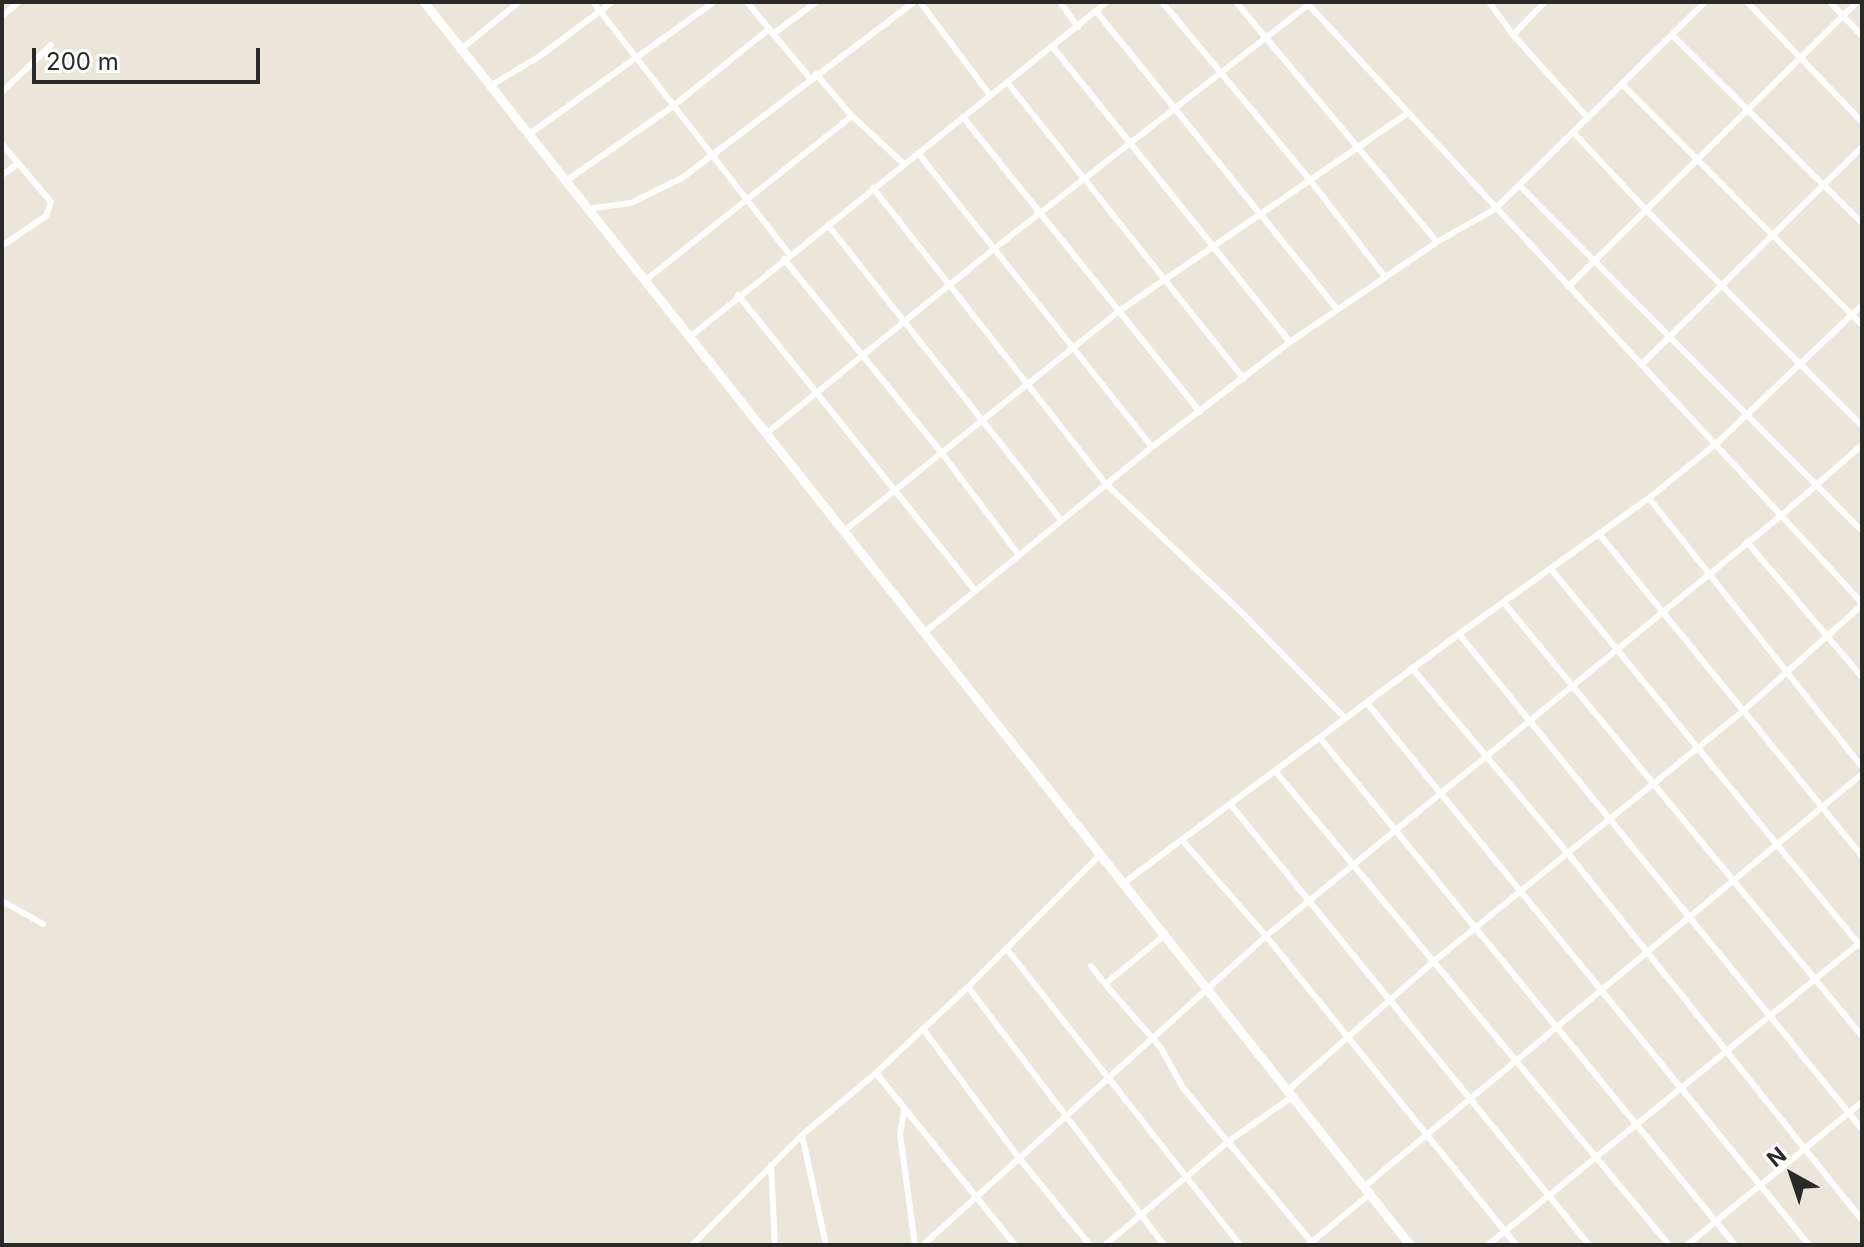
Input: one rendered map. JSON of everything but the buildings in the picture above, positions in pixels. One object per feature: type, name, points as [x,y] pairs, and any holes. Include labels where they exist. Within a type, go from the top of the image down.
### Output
[{"type":"street","points":[[2,16],[19,2]]},
{"type":"street","points":[[424,2],[587,209],[647,279],[1099,856],[1125,882],[1410,1245]]},
{"type":"street","points":[[460,50],[519,2]]},
{"type":"street","points":[[593,2],[747,200],[862,356],[941,452],[1018,554]]},
{"type":"street","points":[[490,86],[540,56],[612,2]]},
{"type":"street","points":[[528,135],[714,2]]},
{"type":"street","points":[[747,2],[813,76],[904,164]]},
{"type":"street","points":[[566,181],[816,2]]},
{"type":"street","points":[[587,209],[631,203],[682,178],[813,76],[917,2],[990,95]]},
{"type":"street","points":[[1060,2],[1078,27]]},
{"type":"street","points":[[691,336],[738,295],[1107,2]]},
{"type":"street","points":[[1162,2],[1310,180],[1385,277]]},
{"type":"street","points":[[1236,2],[1437,242]]},
{"type":"street","points":[[767,433],[995,248],[1309,5],[1319,2]]},
{"type":"street","points":[[1489,2],[1513,35],[1588,118]]},
{"type":"street","points":[[1513,35],[1545,2]]},
{"type":"street","points":[[925,632],[1152,447],[1290,342],[1437,242],[1495,209],[1624,86],[1673,36],[1696,5],[1705,2]]},
{"type":"street","points":[[1747,2],[1862,122]]},
{"type":"street","points":[[1830,2],[1862,36]]},
{"type":"street","points":[[1568,287],[1857,2]]},
{"type":"street","points":[[1105,1245],[1185,1176],[1290,1094],[1348,1037],[1433,962],[1566,851],[1742,712],[1827,635],[1861,599],[1495,209],[1309,5]]},
{"type":"street","points":[[1096,11],[1337,309]]},
{"type":"street","points":[[1673,36],[1862,223]]},
{"type":"street","points":[[2,92],[51,45]]},
{"type":"street","points":[[1052,46],[1290,342]]},
{"type":"street","points":[[1007,82],[1083,182],[1244,379]]},
{"type":"street","points":[[1624,86],[1862,325]]},
{"type":"street","points":[[844,531],[1119,311],[1259,212],[1408,113]]},
{"type":"street","points":[[647,279],[852,116]]},
{"type":"street","points":[[963,117],[1200,412]]},
{"type":"street","points":[[1574,133],[1646,210],[1862,426]]},
{"type":"street","points":[[2,144],[51,202],[46,216],[2,246]]},
{"type":"street","points":[[1642,364],[1862,147]]},
{"type":"street","points":[[918,153],[1152,447]]},
{"type":"street","points":[[2,175],[18,164]]},
{"type":"street","points":[[1520,186],[1862,531]]},
{"type":"street","points":[[873,188],[1106,484],[1238,609],[1345,718]]},
{"type":"street","points":[[828,225],[1061,520]]},
{"type":"street","points":[[738,295],[974,589]]},
{"type":"street","points":[[1125,882],[1412,668],[1649,498],[1747,416],[1862,305]]},
{"type":"street","points":[[923,1245],[1266,936],[1782,515],[1862,445]]},
{"type":"street","points":[[1649,498],[1862,767]]},
{"type":"street","points":[[1599,534],[1660,613],[1862,856]]},
{"type":"street","points":[[1747,542],[1862,677]]},
{"type":"street","points":[[1488,1245],[1861,944],[1551,569]]},
{"type":"street","points":[[1504,603],[1574,683],[1862,1036]]},
{"type":"street","points":[[1459,634],[1862,1129]]},
{"type":"street","points":[[1412,668],[1487,754],[1862,1220]]},
{"type":"street","points":[[1367,703],[1809,1245]]},
{"type":"street","points":[[1320,738],[1735,1245]]},
{"type":"street","points":[[1276,772],[1669,1245]]},
{"type":"street","points":[[1091,966],[1171,1060],[1183,1088],[1311,1244],[1425,1134],[1862,774]]},
{"type":"street","points":[[1231,805],[1589,1245]]},
{"type":"street","points":[[1182,840],[1266,936],[1516,1245]]},
{"type":"street","points":[[692,1245],[802,1135],[876,1073],[968,987],[1099,856]]},
{"type":"street","points":[[2,901],[43,924]]},
{"type":"street","points":[[1105,984],[1166,934]]},
{"type":"street","points":[[1006,948],[1240,1245]]},
{"type":"street","points":[[968,987],[1164,1245]]},
{"type":"street","points":[[923,1029],[1019,1158],[1090,1245]]},
{"type":"street","points":[[876,1073],[1015,1245]]},
{"type":"street","points":[[1687,1245],[1862,1102]]},
{"type":"street","points":[[904,1111],[900,1134],[915,1245]]},
{"type":"street","points":[[802,1135],[826,1245]]},
{"type":"street","points":[[771,1165],[775,1245]]}]
